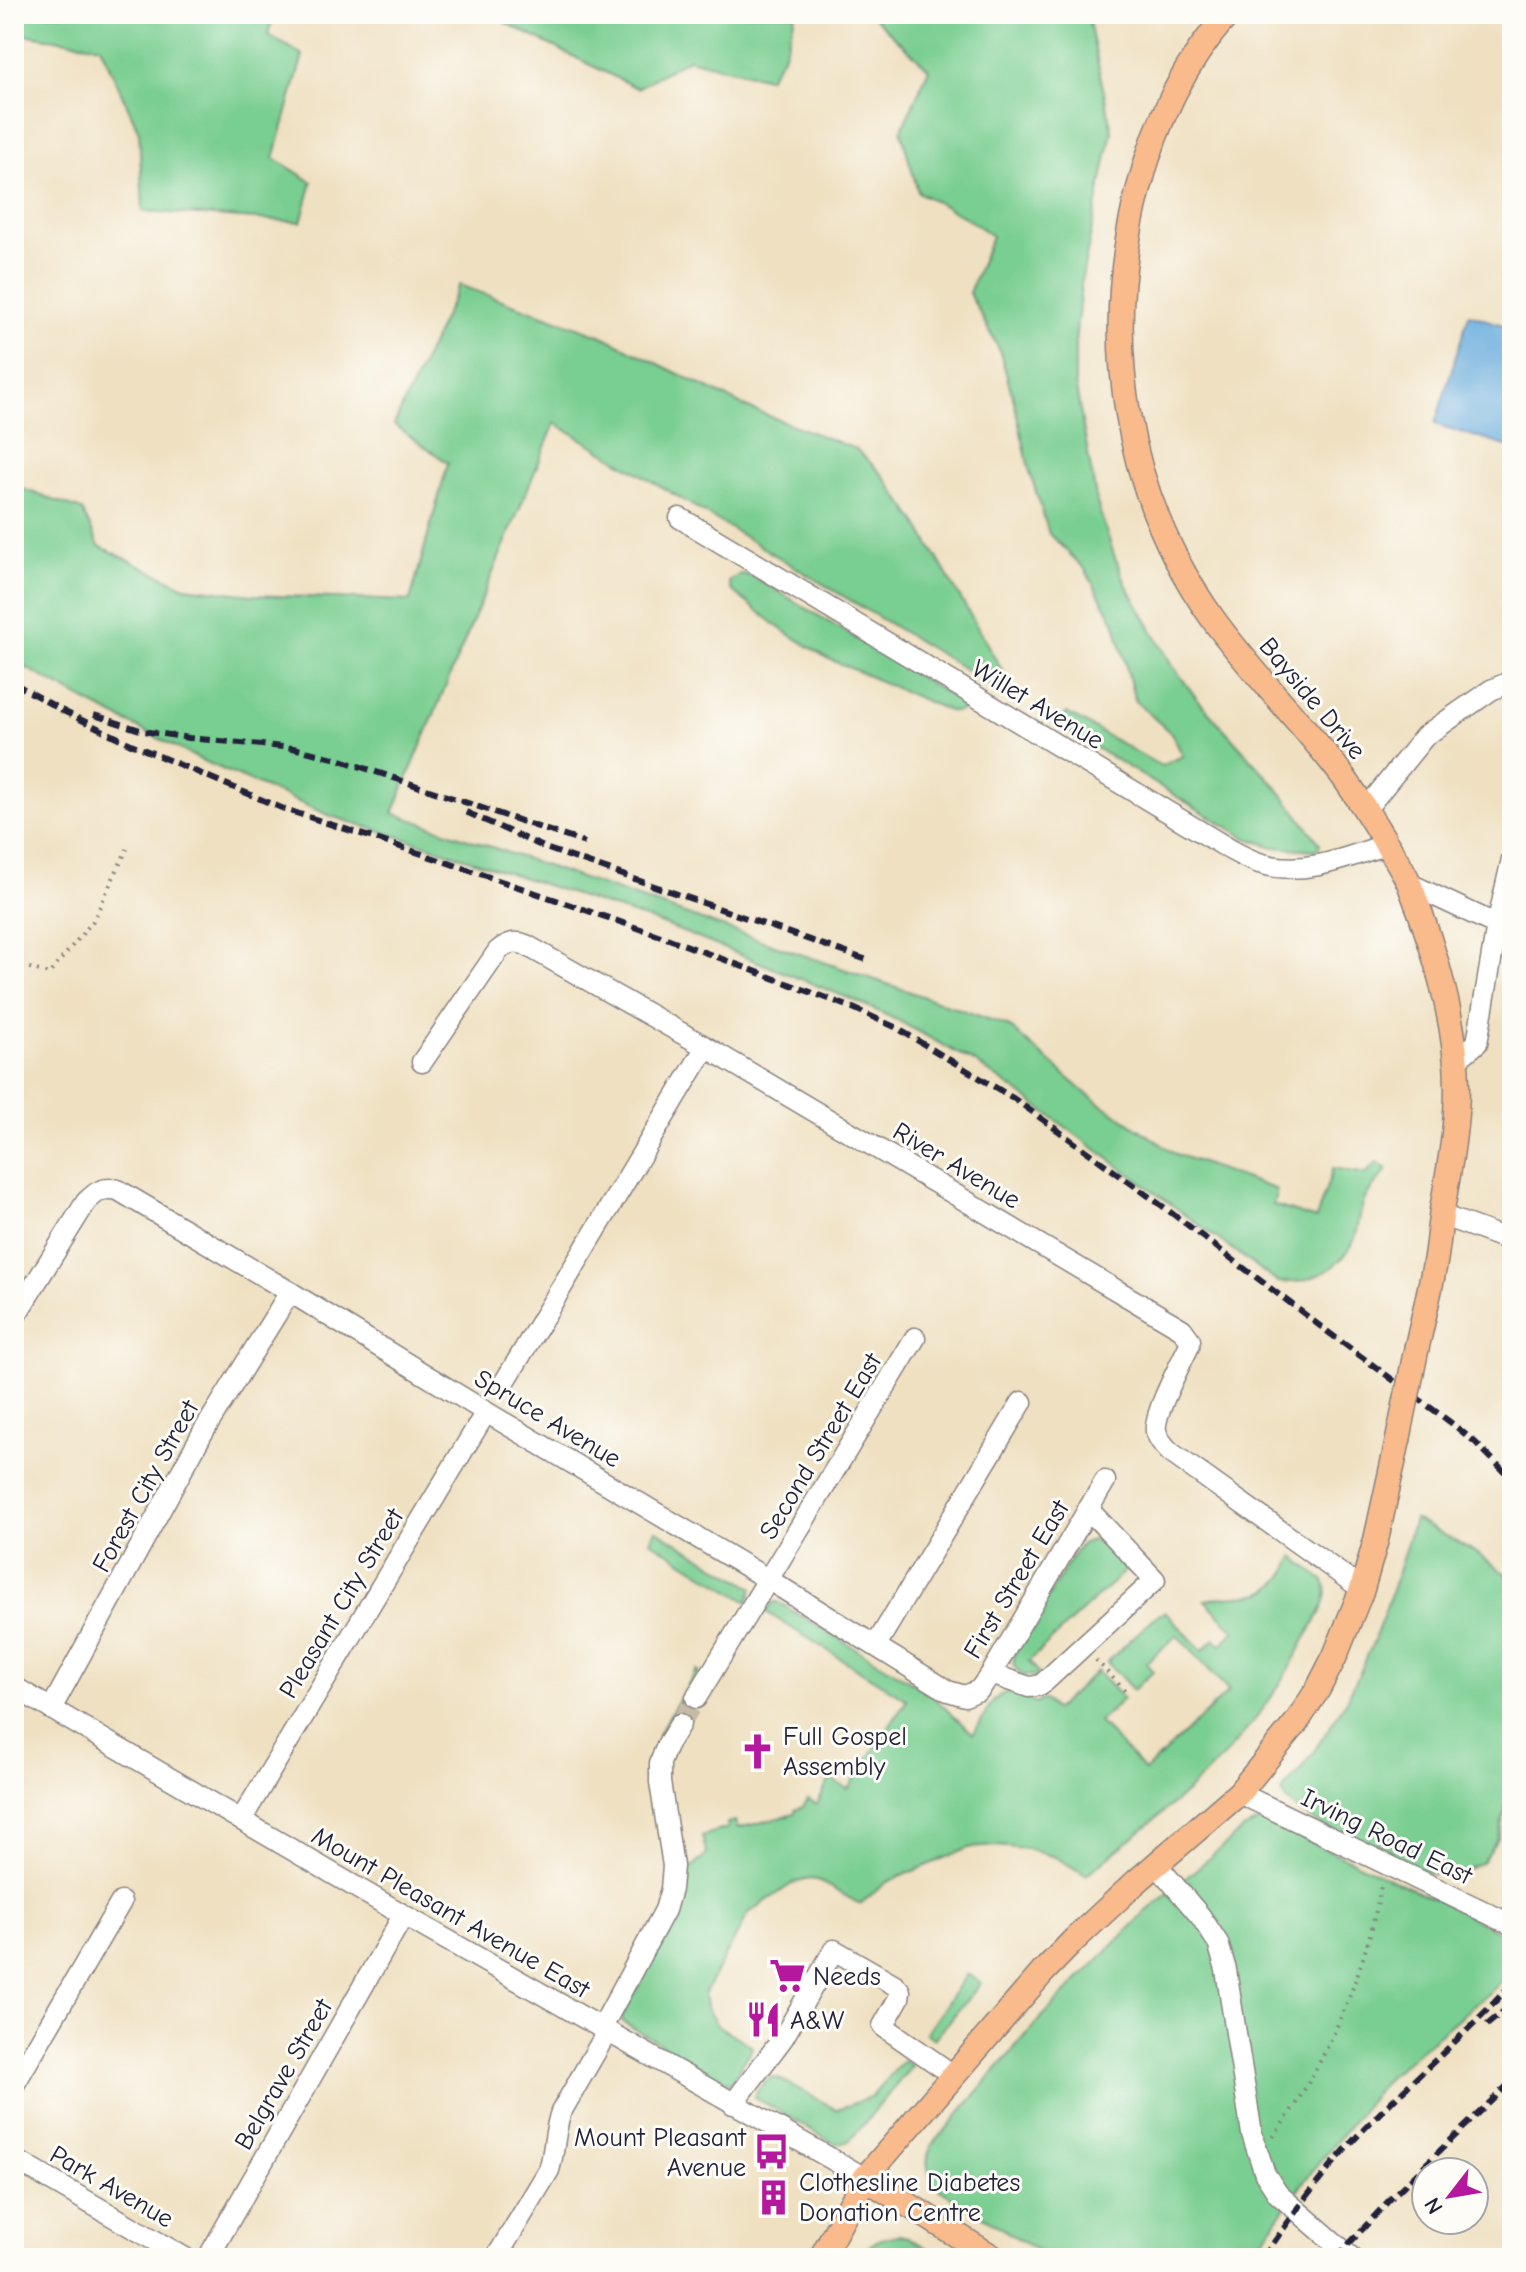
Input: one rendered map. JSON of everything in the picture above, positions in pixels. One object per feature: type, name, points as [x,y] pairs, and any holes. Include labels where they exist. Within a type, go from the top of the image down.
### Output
[{"type":"main road","name":"Bayside Drive","points":[[821,2258],[865,2178],[953,2075],[1075,1939],[1239,1793],[1296,1723],[1318,1689],[1349,1623],[1376,1540],[1435,1265],[1454,1133],[1457,1085],[1449,1022],[1434,954],[1410,884],[1366,809],[1340,772],[1231,643],[1197,594],[1153,506],[1126,406],[1119,341],[1120,305],[1133,211],[1150,147],[1167,107],[1195,57],[1228,14]]},
{"type":"main road","points":[[865,2178],[994,2258]]},
{"type":"street","name":"Willet Avenue","points":[[680,518],[1231,850],[1259,863],[1286,869],[1324,865],[1387,844]]},
{"type":"street","points":[[1366,809],[1425,736],[1491,690],[1512,681]]},
{"type":"street","points":[[1455,1061],[1477,1043],[1497,925],[1512,859]]},
{"type":"street","points":[[1410,884],[1497,925]]},
{"type":"street","name":"River Avenue","points":[[422,1062],[498,951],[513,943],[526,945],[706,1047],[1182,1329],[1190,1340],[1189,1346],[1157,1416],[1159,1439],[1170,1452],[1362,1589]]},
{"type":"street","points":[[504,1383],[706,1047]]},
{"type":"street","name":"Spruce Avenue","points":[[14,1318],[86,1202],[102,1189],[118,1190],[769,1580],[948,1691],[965,1696]]},
{"type":"street","points":[[1441,1215],[1512,1241]]},
{"type":"street","name":"Forest City Street","points":[[51,1709],[202,1434],[290,1292]]},
{"type":"street","name":"Second Street East","points":[[696,1698],[915,1338]]},
{"type":"street","points":[[876,1645],[1022,1402]]},
{"type":"street","name":"Pleasant City Street","points":[[241,1820],[486,1412]]},
{"type":"street","name":"First Street East","points":[[965,1696],[979,1690],[991,1674],[1105,1481]]},
{"type":"street","points":[[991,1674],[1029,1687],[1041,1685],[1155,1580],[1088,1509]]},
{"type":"street","name":"Mount Pleasant Avenue East","points":[[14,1687],[403,1916],[865,2178]]},
{"type":"street","points":[[496,2258],[549,2170],[561,2112],[665,1910],[673,1866],[661,1794],[660,1763],[680,1724]]},
{"type":"street","name":"Irving Road East","points":[[1239,1793],[1512,1925]]},
{"type":"street","points":[[1157,1865],[1201,1917],[1218,1943],[1226,1970],[1252,2134],[1271,2185],[1352,2258]]},
{"type":"street","points":[[14,2085],[121,1902]]},
{"type":"street","name":"Belgrave Street","points":[[208,2258],[403,1916]]},
{"type":"street","points":[[733,2104],[783,2038],[834,1950],[895,1985],[900,1991],[899,1998],[883,2026],[953,2075]]},
{"type":"street","name":"Park Avenue","points":[[14,2159],[185,2258]]},
{"type":"path","points":[[14,963],[49,974],[93,921],[127,849]]},
{"type":"path","points":[[1083,1647],[1128,1694]]},
{"type":"path","points":[[1258,2156],[1284,2121],[1335,2032],[1357,1977],[1375,1918],[1386,1864]]},
{"type":"green space","points":[[16,14],[274,14],[268,35],[303,55],[274,158],[312,182],[301,222],[143,211],[139,131],[100,46],[23,34]]},
{"type":"green space","points":[[488,14],[796,14],[783,56],[768,78],[688,59],[637,88]]},
{"type":"green space","points":[[870,14],[1088,16],[1112,131],[1082,277],[1075,343],[1075,383],[1097,503],[1126,584],[1172,665],[1198,700],[1279,790],[1320,844],[1319,848],[1274,847],[1246,838],[1058,725],[1067,713],[1161,766],[1183,756],[1172,734],[1135,701],[1115,623],[1085,569],[1049,534],[999,349],[969,293],[992,236],[965,217],[918,192],[901,131],[929,69]]},
{"type":"green space","points":[[459,285],[600,335],[748,408],[856,449],[882,474],[917,523],[1002,670],[1008,695],[555,423],[393,813],[1008,1026],[1088,1095],[1176,1154],[1277,1190],[1273,1205],[1316,1219],[1333,1168],[1366,1174],[1377,1162],[1387,1169],[1365,1199],[1356,1235],[1344,1257],[1313,1277],[1277,1282],[1018,1092],[974,1062],[899,1021],[665,925],[331,816],[201,760],[14,661],[14,486],[82,510],[99,546],[185,587],[252,595],[410,601],[448,463],[394,425]]},
{"type":"green space","points":[[741,574],[753,576],[959,701],[963,704],[962,710],[949,711],[827,658],[781,629],[731,590],[729,581]]},
{"type":"green space","points":[[1414,1519],[1474,1551],[1512,1578],[1512,1783],[1498,1838],[1482,1862],[1458,1874],[1438,1875],[1422,1871],[1344,1837],[1303,1814],[1289,1803],[1282,1792],[1317,1747],[1352,1688],[1383,1617]]},
{"type":"green space","points":[[656,1530],[753,1588],[748,1602],[650,1541]]},
{"type":"green space","points":[[1092,1540],[1102,1544],[1126,1570],[1029,1661],[1038,1672],[1036,1676],[1021,1675],[1013,1665],[1015,1652],[1076,1550]]},
{"type":"green space","points":[[1294,1557],[1324,1581],[1327,1594],[1320,1614],[1277,1688],[1226,1754],[1158,1817],[1086,1875],[1055,1857],[1027,1849],[997,1846],[968,1848],[887,1882],[860,1904],[817,1880],[793,1883],[749,1913],[704,1994],[707,2010],[717,2025],[753,2047],[730,2084],[623,2022],[622,2016],[673,1924],[679,1909],[682,1875],[707,1855],[702,1836],[728,1828],[727,1823],[735,1821],[738,1828],[795,1814],[795,1810],[803,1807],[808,1799],[817,1804],[830,1779],[848,1789],[907,1700],[766,1612],[772,1603],[778,1602],[928,1692],[973,1734],[991,1704],[1004,1694],[1022,1696],[1036,1704],[1045,1700],[1055,1710],[1097,1671],[1123,1699],[1099,1722],[1145,1771],[1229,1691],[1177,1635],[1146,1663],[1153,1672],[1133,1690],[1107,1662],[1164,1612],[1202,1651],[1215,1639],[1221,1645],[1235,1631],[1205,1600],[1267,1590],[1285,1573]]},
{"type":"green space","points":[[697,1670],[699,1681],[691,1695],[686,1693],[671,1718],[675,1721],[669,1731],[658,1735]]},
{"type":"green space","points":[[1260,1821],[1458,1910],[1512,1940],[1512,1970],[1389,2076],[1301,2185],[1250,2258],[1049,2258],[940,2190],[928,2170],[931,2147],[1039,2020],[1145,1913],[1243,1829]]},
{"type":"green space","points":[[967,1974],[981,1983],[934,2039],[926,2033]]},
{"type":"green space","points":[[904,2060],[912,2066],[845,2143],[834,2143],[754,2097],[763,2083],[772,2077],[837,2110],[872,2096]]},
{"type":"green space","points":[[899,2235],[943,2258],[860,2258],[876,2241]]},
{"type":"water","points":[[1469,314],[1512,328],[1512,448],[1435,424]]},
{"type":"tunnel","points":[[680,1724],[696,1698]]},
{"type":"railway","points":[[14,683],[131,744],[284,809],[661,936],[853,1008],[895,1027],[1013,1098],[1165,1208],[1450,1422],[1512,1479]]},
{"type":"railway","points":[[94,715],[143,731],[293,748],[338,759],[585,843]]},
{"type":"railway","points":[[466,812],[548,849],[867,960]]},
{"type":"railway","points":[[1263,2258],[1341,2154],[1512,1983]]},
{"type":"railway","points":[[1487,2025],[1512,2004]]},
{"type":"railway","points":[[1336,2258],[1393,2196],[1512,2081]]},
{"type":"place","name":"Full Gospel Assembly","points":[[757,1751]]},
{"type":"place","name":"Needs","points":[[787,1976]]},
{"type":"place","name":"A&W","points":[[764,2020]]},
{"type":"place","name":"Mount Pleasant Avenue","points":[[772,2152]]},
{"type":"place","name":"Clothesline Diabetes Donation Centre","points":[[773,2197]]}]
